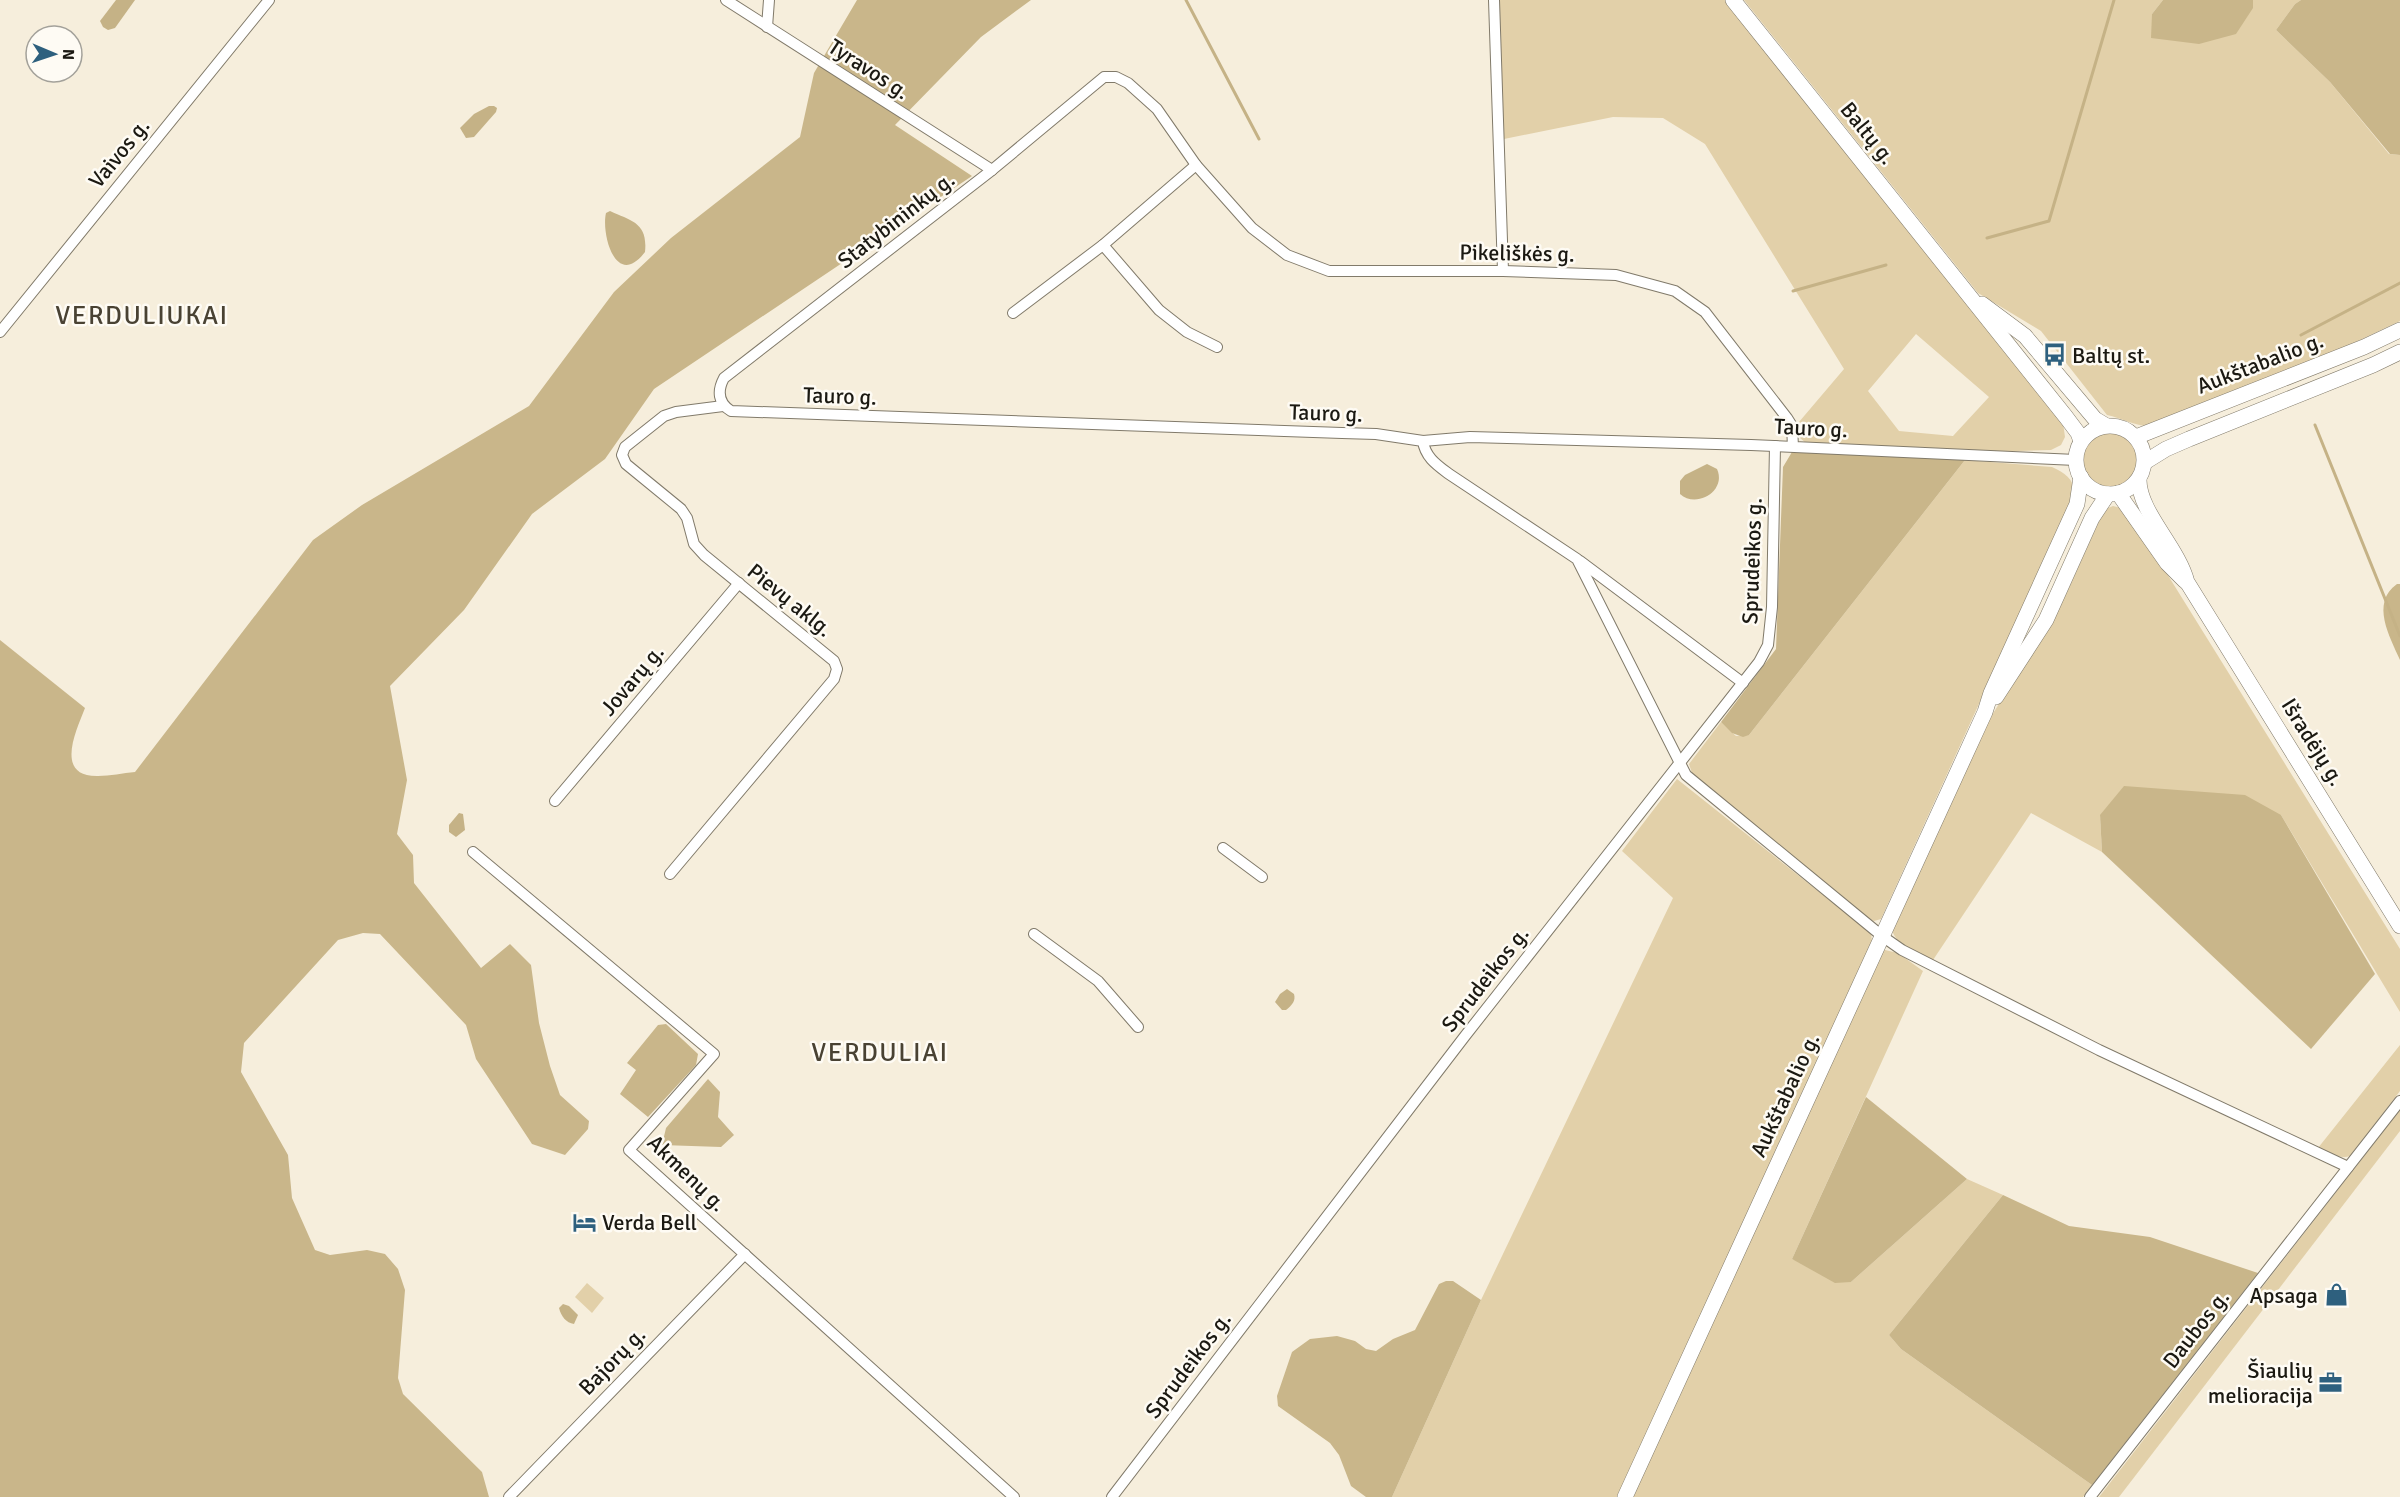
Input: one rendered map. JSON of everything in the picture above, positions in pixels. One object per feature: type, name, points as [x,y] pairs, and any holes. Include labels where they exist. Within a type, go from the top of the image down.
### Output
[{"type":"main road","name":"Baltų g.","points":[[1733,0],[2066,417],[2081,441]]},
{"type":"main road","name":"Baltų g.","points":[[1968,294],[2025,336],[2095,419],[2105,425]]},
{"type":"main road","name":"Aukštabalio g.","points":[[2136,437],[2364,347],[2400,330]]},
{"type":"main road","name":"Aukštabalio g.","points":[[2145,462],[2181,442],[2400,352]]},
{"type":"main road","points":[[2105,425],[2127,430],[2136,437],[2144,453],[2145,462],[2139,480],[2133,487],[2113,493],[2097,491],[2088,486],[2081,477],[2076,460],[2081,441],[2096,428],[2105,425]]},
{"type":"main road","name":"Aukštabalio g.","points":[[1625,1497],[1985,711],[1991,693],[2077,504],[2081,477]]},
{"type":"main road","name":"Išradėjų g.","points":[[2139,480],[2140,496],[2183,567],[2187,582]]},
{"type":"main road","name":"Aukštabalio g.","points":[[1985,711],[1998,696],[2046,620],[2092,518],[2101,501],[2113,493]]},
{"type":"main road","name":"Išradėjų g.","points":[[2113,493],[2167,563],[2187,582],[2400,926]]},
{"type":"street","name":"Vaivos g.","points":[[0,332],[269,0]]},
{"type":"street","name":"Tyravos g.","points":[[726,0],[992,170]]},
{"type":"street","points":[[767,27],[769,0]]},
{"type":"street","points":[[1494,0],[1503,271]]},
{"type":"street","name":"Statybininkų g.","points":[[721,401],[720,385],[724,378],[992,170],[1104,77]]},
{"type":"street","name":"Pikeliškės g.","points":[[1104,77],[1116,78],[1128,83],[1157,109],[1196,165],[1252,228],[1287,255],[1329,271],[1503,271],[1616,275],[1675,291],[1705,312],[1787,418],[1792,426],[1793,447]]},
{"type":"street","points":[[1013,313],[1103,245],[1196,165]]},
{"type":"street","points":[[1103,245],[1159,310],[1187,332],[1217,347]]},
{"type":"street","name":"Tauro g.","points":[[721,401],[731,411],[1376,434],[1423,441],[1470,436],[1775,446],[2076,460]]},
{"type":"street","name":"Pievų aklg.","points":[[670,874],[834,679],[837,669],[834,661],[694,544],[687,518],[681,509],[626,464],[622,455],[625,447],[664,416],[721,401]]},
{"type":"street","points":[[1423,441],[1424,451],[1449,474],[1577,559],[1743,683]]},
{"type":"street","name":"Sprudeikos g.","points":[[1112,1497],[1465,1036],[1743,683],[1768,645],[1772,607],[1775,446]]},
{"type":"street","points":[[1577,559],[1686,775],[1882,936],[1902,950],[2099,1050],[2348,1167]]},
{"type":"street","name":"Jovarų g.","points":[[555,801],[739,583]]},
{"type":"street","points":[[1223,848],[1262,878]]},
{"type":"street","name":"Akmenų g.","points":[[473,852],[714,1054],[629,1150],[1014,1497]]},
{"type":"street","points":[[1034,934],[1098,981],[1138,1027]]},
{"type":"street","name":"Daubos g.","points":[[2090,1497],[2400,1101]]},
{"type":"street","name":"Bajorų g.","points":[[509,1497],[745,1254]]},
{"type":"shaded area","points":[[116,0],[135,0],[115,28],[108,30],[100,21]]},
{"type":"shaded area","points":[[857,0],[1031,0],[981,37],[895,125],[972,176],[654,389],[605,459],[532,514],[464,610],[390,686],[407,780],[397,834],[413,855],[414,883],[481,968],[510,944],[531,965],[539,1023],[560,1095],[589,1121],[588,1129],[565,1155],[532,1144],[476,1059],[466,1025],[380,934],[363,933],[338,940],[244,1043],[241,1072],[288,1155],[292,1198],[315,1250],[330,1255],[367,1250],[385,1254],[398,1269],[405,1290],[398,1378],[403,1394],[482,1472],[489,1497],[0,1497],[0,640],[85,708],[77,728],[72,751],[72,761],[76,769],[84,774],[98,776],[135,772],[313,540],[362,505],[529,406],[614,292],[671,238],[800,137],[814,73]]},
{"type":"shaded area","points":[[1499,0],[1725,0],[2063,423],[2065,437],[2061,445],[2051,450],[1986,452],[1806,443],[1800,438],[1799,422],[1844,369],[1705,144],[1663,118],[1613,117],[1504,139]],"holes":[[[1916,334],[1989,397],[1953,436],[1899,431],[1868,391]]]},
{"type":"shaded area","points":[[1744,0],[2163,0],[2152,14],[2253,8],[2253,0],[2301,0],[2295,4],[2276,30],[2330,82],[2389,154],[2400,155],[2400,321],[2305,366],[2149,426],[2138,425],[2107,415],[2041,331],[1978,293]]},
{"type":"shaded area","points":[[2163,0],[2253,0],[2253,8],[2236,34],[2199,44],[2151,38],[2152,14]]},
{"type":"shaded area","points":[[2301,0],[2400,0],[2400,155],[2390,154],[2330,82],[2276,30],[2295,4]]},
{"type":"shaded area","points":[[489,106],[497,108],[496,112],[474,137],[466,138],[460,128],[474,114]]},
{"type":"shaded area","points":[[610,211],[637,224],[644,235],[645,252],[635,262],[626,265],[619,262],[608,245],[605,222],[606,213]]},
{"type":"shaded area","points":[[2111,431],[2126,436],[2134,444],[2139,459],[2134,474],[2126,482],[2111,487],[2096,482],[2088,474],[2083,459],[2088,444],[2096,436]]},
{"type":"shaded area","points":[[1792,452],[1965,460],[1749,735],[1743,737],[1732,733],[1721,722],[1776,649],[1783,467]]},
{"type":"shaded area","points":[[1965,460],[2052,467],[2068,477],[2075,493],[1881,919],[1874,921],[1865,917],[1693,776],[1689,764],[1721,722],[1736,736],[1749,735]]},
{"type":"shaded area","points":[[1707,464],[1717,469],[1719,477],[1714,491],[1694,500],[1680,494],[1680,481],[1685,475]]},
{"type":"shaded area","points":[[2113,506],[2121,508],[2133,519],[2400,949],[2400,1012],[2281,815],[2100,815],[2102,852],[2031,813],[1933,960],[1909,949],[1895,936],[1892,930],[1987,723],[2061,605],[2101,517],[2108,508]]},
{"type":"shaded area","points":[[2400,584],[2400,660],[2388,631],[2383,610],[2389,592]]},
{"type":"shaded area","points":[[1677,779],[1871,933],[1872,941],[1618,1497],[1392,1497],[1481,1300],[1673,898],[1622,851]]},
{"type":"shaded area","points":[[2124,786],[2245,795],[2281,815],[2375,974],[2311,1049],[2102,852],[2100,815]]},
{"type":"shaded area","points":[[459,813],[463,814],[465,830],[456,837],[449,832],[449,825]]},
{"type":"shaded area","points":[[1885,950],[1898,953],[1923,971],[1792,1259],[1851,1282],[1967,1179],[2003,1195],[1889,1335],[1901,1349],[2092,1485],[2083,1497],[1632,1497],[1881,952]]},
{"type":"shaded area","points":[[1287,989],[1294,994],[1294,999],[1286,1010],[1282,1010],[1275,1002]]},
{"type":"shaded area","points":[[666,1024],[698,1054],[696,1065],[648,1117],[620,1094],[636,1070],[627,1063],[658,1025]]},
{"type":"shaded area","points":[[2400,1045],[2400,1091],[2350,1156],[2338,1156],[2318,1148]]},
{"type":"shaded area","points":[[708,1079],[720,1092],[718,1117],[734,1135],[721,1147],[662,1145],[666,1128]]},
{"type":"shaded area","points":[[1866,1097],[1967,1179],[1851,1282],[1835,1283],[1792,1259]]},
{"type":"shaded area","points":[[2400,1110],[2400,1131],[2119,1497],[2099,1497]]},
{"type":"shaded area","points":[[2003,1195],[2069,1226],[2150,1237],[2258,1273],[2092,1485],[1901,1349],[1889,1335]]},
{"type":"shaded area","points":[[1453,1281],[1481,1300],[1392,1497],[1366,1497],[1351,1486],[1339,1455],[1330,1443],[1278,1406],[1277,1396],[1292,1352],[1310,1339],[1337,1336],[1376,1351],[1393,1339],[1415,1330],[1439,1284]]},
{"type":"shaded area","points":[[587,1283],[604,1298],[592,1313],[575,1297]]},
{"type":"shaded area","points":[[563,1304],[569,1306],[578,1315],[574,1324],[566,1321],[561,1314],[559,1308]]},
{"type":"waterway","points":[[1186,0],[1259,139]]},
{"type":"waterway","points":[[1987,238],[2049,221],[2114,0]]},
{"type":"waterway","points":[[1793,291],[1886,265]]},
{"type":"waterway","points":[[2301,335],[2400,283]]},
{"type":"waterway","points":[[2315,425],[2400,636]]},
{"type":"place","name":"Baltų st.","points":[[2054,355]]},
{"type":"place","name":"Verda Bell","points":[[584,1222]]},
{"type":"place","name":"Apsaga","points":[[2336,1295]]},
{"type":"place","name":"Šiaulių melioracija","points":[[2331,1383]]},
{"type":"district","name":"VERDULIUKAI","points":[[142,316]]},
{"type":"district","name":"VERDULIAI","points":[[880,1053]]}]
